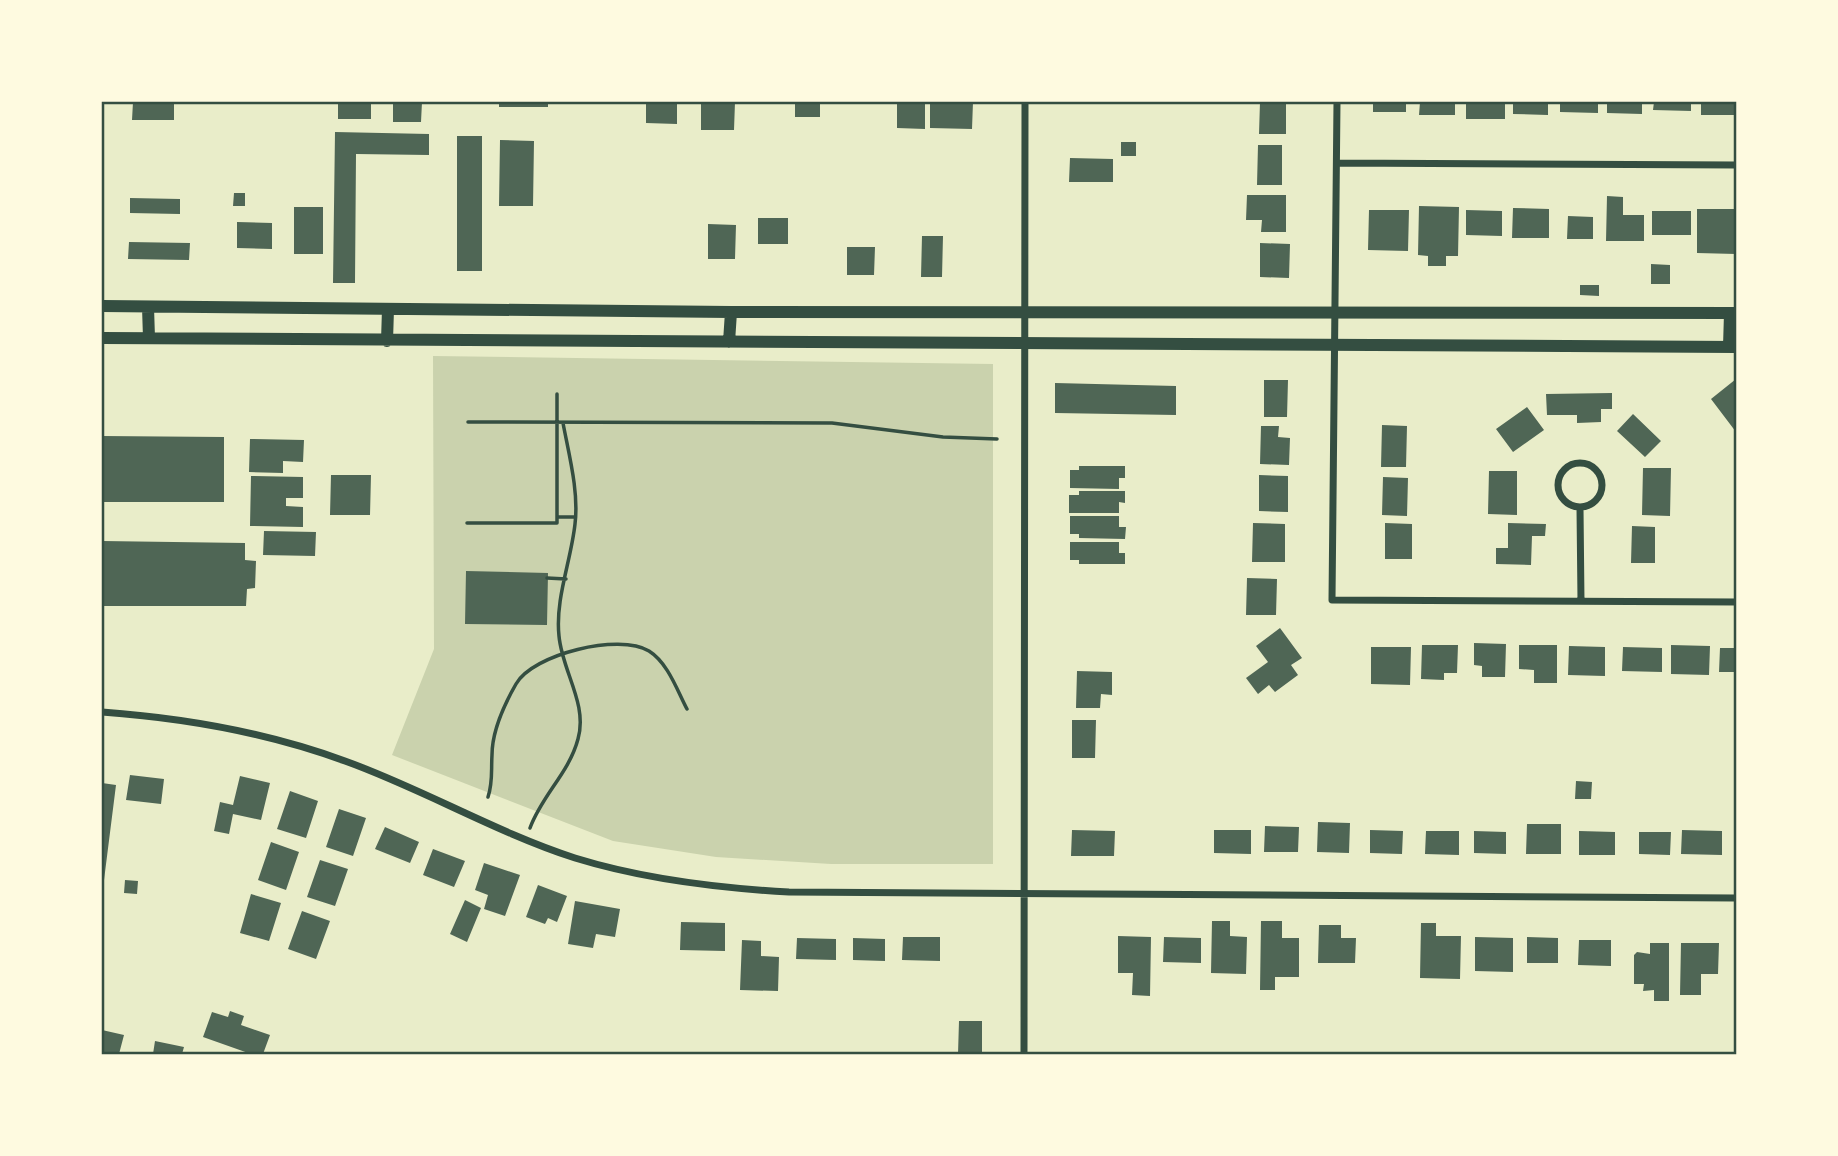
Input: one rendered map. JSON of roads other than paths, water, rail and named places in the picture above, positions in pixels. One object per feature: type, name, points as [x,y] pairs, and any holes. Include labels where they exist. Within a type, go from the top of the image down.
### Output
[{"type":"street","points":[[1024,1055],[1025,102]]},
{"type":"street","points":[[1337,102],[1332,600],[1737,602]]},
{"type":"street","points":[[1337,163],[1737,165]]},
{"type":"street","points":[[102,306],[731,312],[1025,310],[1733,313],[1733,347],[102,338]]},
{"type":"street","points":[[148,307],[149,338]]},
{"type":"street","points":[[387,341],[388,309]]},
{"type":"street","points":[[729,342],[731,312]]},
{"type":"street","points":[[1580,463],[1596,470],[1602,485],[1596,501],[1580,508],[1564,501],[1558,485],[1564,470],[1580,463]]},
{"type":"street","points":[[1580,508],[1581,601]]},
{"type":"street","points":[[102,712],[169,717],[284,741],[346,761],[576,858],[723,888],[1024,894],[1737,898]]}]
